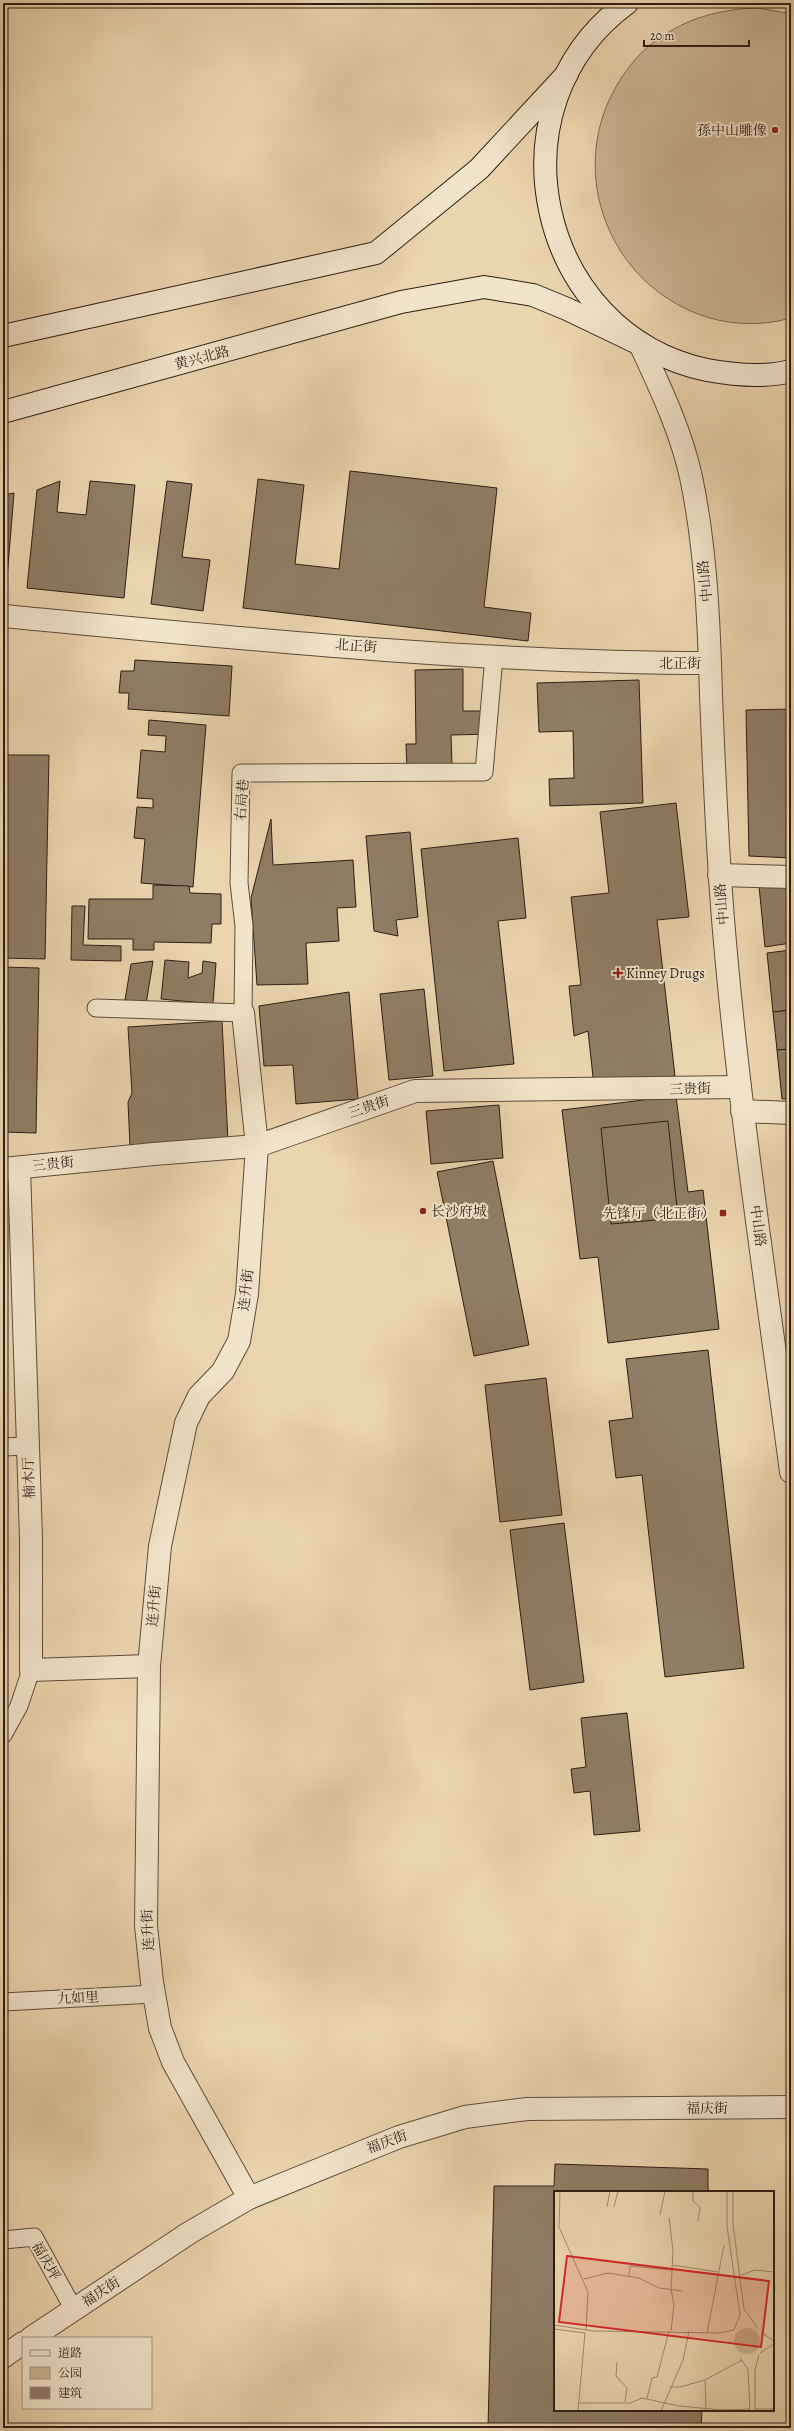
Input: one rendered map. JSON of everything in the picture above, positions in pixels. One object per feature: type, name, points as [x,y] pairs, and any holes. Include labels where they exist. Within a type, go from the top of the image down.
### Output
[{"type":"street","points":[[622,6],[587,41],[567,74],[554,106],[546,138],[545,172],[548,206],[557,238],[571,269],[589,297],[612,322],[640,344],[666,357],[694,367],[724,373],[755,375],[791,371]]},
{"type":"street","points":[[3,336],[376,253],[479,169],[567,74]]},
{"type":"street","name":"黄兴北路","points":[[3,412],[401,302],[484,287],[510,290],[533,295],[567,309],[640,344]]},
{"type":"street","name":"中山路","points":[[640,344],[671,413],[682,443],[691,476],[706,593],[719,875],[729,993],[742,1111],[791,1472]]},
{"type":"street","name":"北正街","points":[[3,616],[216,636],[584,662],[710,663]]},
{"type":"street","points":[[719,875],[791,877]]},
{"type":"street","name":"连升街","points":[[243,1012],[257,1146],[247,1294],[239,1341],[223,1371],[199,1396],[186,1423],[160,1546],[149,1666],[146,1926],[154,1994],[160,2028],[173,2062],[249,2198]]},
{"type":"street","name":"三贵街","points":[[11,1168],[154,1154],[257,1146],[415,1091],[740,1087]]},
{"type":"street","points":[[742,1111],[791,1113]]},
{"type":"street","name":"楠木厅","points":[[11,1168],[28,1446],[31,1539],[31,1670]]},
{"type":"street","points":[[31,1670],[149,1666]]},
{"type":"street","name":"福庆街","points":[[33,2337],[190,2233],[249,2198],[399,2137],[465,2117],[527,2110],[791,2107]]},
{"type":"street","points":[[3,2357],[22,2344]]},
{"type":"lane","name":"右局巷","points":[[243,1012],[244,926],[239,883],[241,773],[484,772],[494,656]]},
{"type":"lane","points":[[96,1008],[243,1012]]},
{"type":"lane","points":[[3,1447],[28,1446]]},
{"type":"lane","points":[[3,1735],[19,1706],[31,1670]]},
{"type":"lane","name":"九如里","points":[[3,2002],[154,1994]]},
{"type":"lane","name":"福庆坪","points":[[4,2240],[34,2237],[74,2310]]},
{"type":"green space","points":[[759,8],[791,14],[791,318],[766,323],[741,323],[716,320],[693,312],[662,295],[637,273],[617,246],[604,216],[596,184],[596,150],[603,117],[617,85],[626,71],[650,45],[675,28],[698,18],[733,10]]},
{"type":"building","points":[[787,78],[791,78],[791,194]]},
{"type":"building","points":[[350,471],[497,488],[484,607],[531,613],[528,641],[243,608],[258,479],[304,485],[295,564],[339,569]]},
{"type":"building","points":[[60,481],[57,512],[86,515],[90,481],[135,485],[124,598],[27,588],[37,490]]},
{"type":"building","points":[[167,481],[192,484],[182,557],[210,560],[203,611],[151,604]]},
{"type":"building","points":[[14,493],[6,591],[3,591],[3,495]]},
{"type":"building","points":[[135,660],[232,666],[229,716],[128,709],[129,693],[119,693],[121,671],[134,671]]},
{"type":"building","points":[[463,669],[463,711],[493,711],[493,734],[451,735],[452,766],[407,767],[406,744],[416,744],[415,670]]},
{"type":"building","points":[[639,680],[643,803],[550,806],[549,779],[574,778],[573,731],[539,732],[537,683]]},
{"type":"building","points":[[791,709],[791,858],[749,856],[746,710]]},
{"type":"building","points":[[149,720],[206,725],[193,887],[141,883],[145,839],[134,838],[137,807],[153,808],[153,799],[137,798],[141,750],[165,752],[166,736],[148,735]]},
{"type":"building","points":[[3,755],[49,755],[45,959],[3,958]]},
{"type":"building","points":[[676,803],[689,917],[657,920],[675,1076],[594,1086],[588,1031],[574,1036],[569,986],[581,985],[571,897],[609,893],[600,812]]},
{"type":"building","points":[[271,819],[273,865],[353,860],[356,907],[337,908],[339,941],[306,943],[308,984],[257,985],[251,898]]},
{"type":"building","points":[[410,832],[418,917],[396,920],[398,936],[374,931],[366,836]]},
{"type":"building","points":[[518,838],[526,918],[498,921],[514,1064],[444,1071],[421,849]]},
{"type":"building","points":[[153,885],[189,886],[190,893],[221,894],[221,924],[212,924],[211,943],[154,942],[154,950],[133,950],[133,939],[88,939],[89,899],[153,899]]},
{"type":"building","points":[[759,886],[791,887],[791,943],[765,947]]},
{"type":"building","points":[[72,906],[85,906],[83,945],[121,946],[121,961],[71,960]]},
{"type":"building","points":[[791,950],[791,1010],[773,1012],[767,953]]},
{"type":"building","points":[[165,960],[189,962],[188,978],[202,973],[203,961],[216,963],[213,1004],[161,999]]},
{"type":"building","points":[[153,961],[146,1004],[125,1000],[131,964]]},
{"type":"building","points":[[3,967],[39,968],[36,1133],[3,1132]]},
{"type":"building","points":[[424,989],[433,1076],[389,1080],[380,994]]},
{"type":"building","points":[[349,992],[358,1099],[296,1104],[293,1065],[264,1066],[259,1006]]},
{"type":"building","points":[[791,1010],[791,1049],[777,1050],[773,1012]]},
{"type":"building","points":[[222,1021],[228,1141],[130,1147],[128,1102],[132,1093],[128,1027]]},
{"type":"building","points":[[791,1049],[791,1099],[782,1099],[777,1050]]},
{"type":"building","points":[[676,1096],[688,1192],[703,1190],[719,1329],[608,1343],[598,1257],[580,1259],[562,1110]]},
{"type":"building","points":[[499,1105],[503,1158],[431,1164],[426,1111]]},
{"type":"building","points":[[668,1121],[678,1218],[611,1224],[601,1128]]},
{"type":"building","points":[[493,1161],[529,1345],[474,1356],[437,1172]]},
{"type":"building","points":[[708,1350],[744,1668],[665,1677],[642,1475],[616,1478],[609,1421],[633,1418],[626,1359]]},
{"type":"building","points":[[546,1378],[562,1515],[500,1522],[485,1385]]},
{"type":"building","points":[[564,1523],[584,1682],[530,1690],[510,1530]]},
{"type":"building","points":[[627,1713],[640,1831],[594,1835],[590,1791],[574,1793],[571,1769],[586,1767],[581,1718]]},
{"type":"building","points":[[555,2164],[708,2169],[708,2191],[554,2191],[554,2411],[702,2411],[701,2428],[488,2428],[494,2186],[554,2186]]},
{"type":"place","name":"孫中山雕像","points":[[775,130]]},
{"type":"place","name":"Kinney Drugs","points":[[618,973]]},
{"type":"place","name":"长沙府城","points":[[423,1211]]},
{"type":"place","name":"先锋厅（北正街）","points":[[723,1213]]}]
